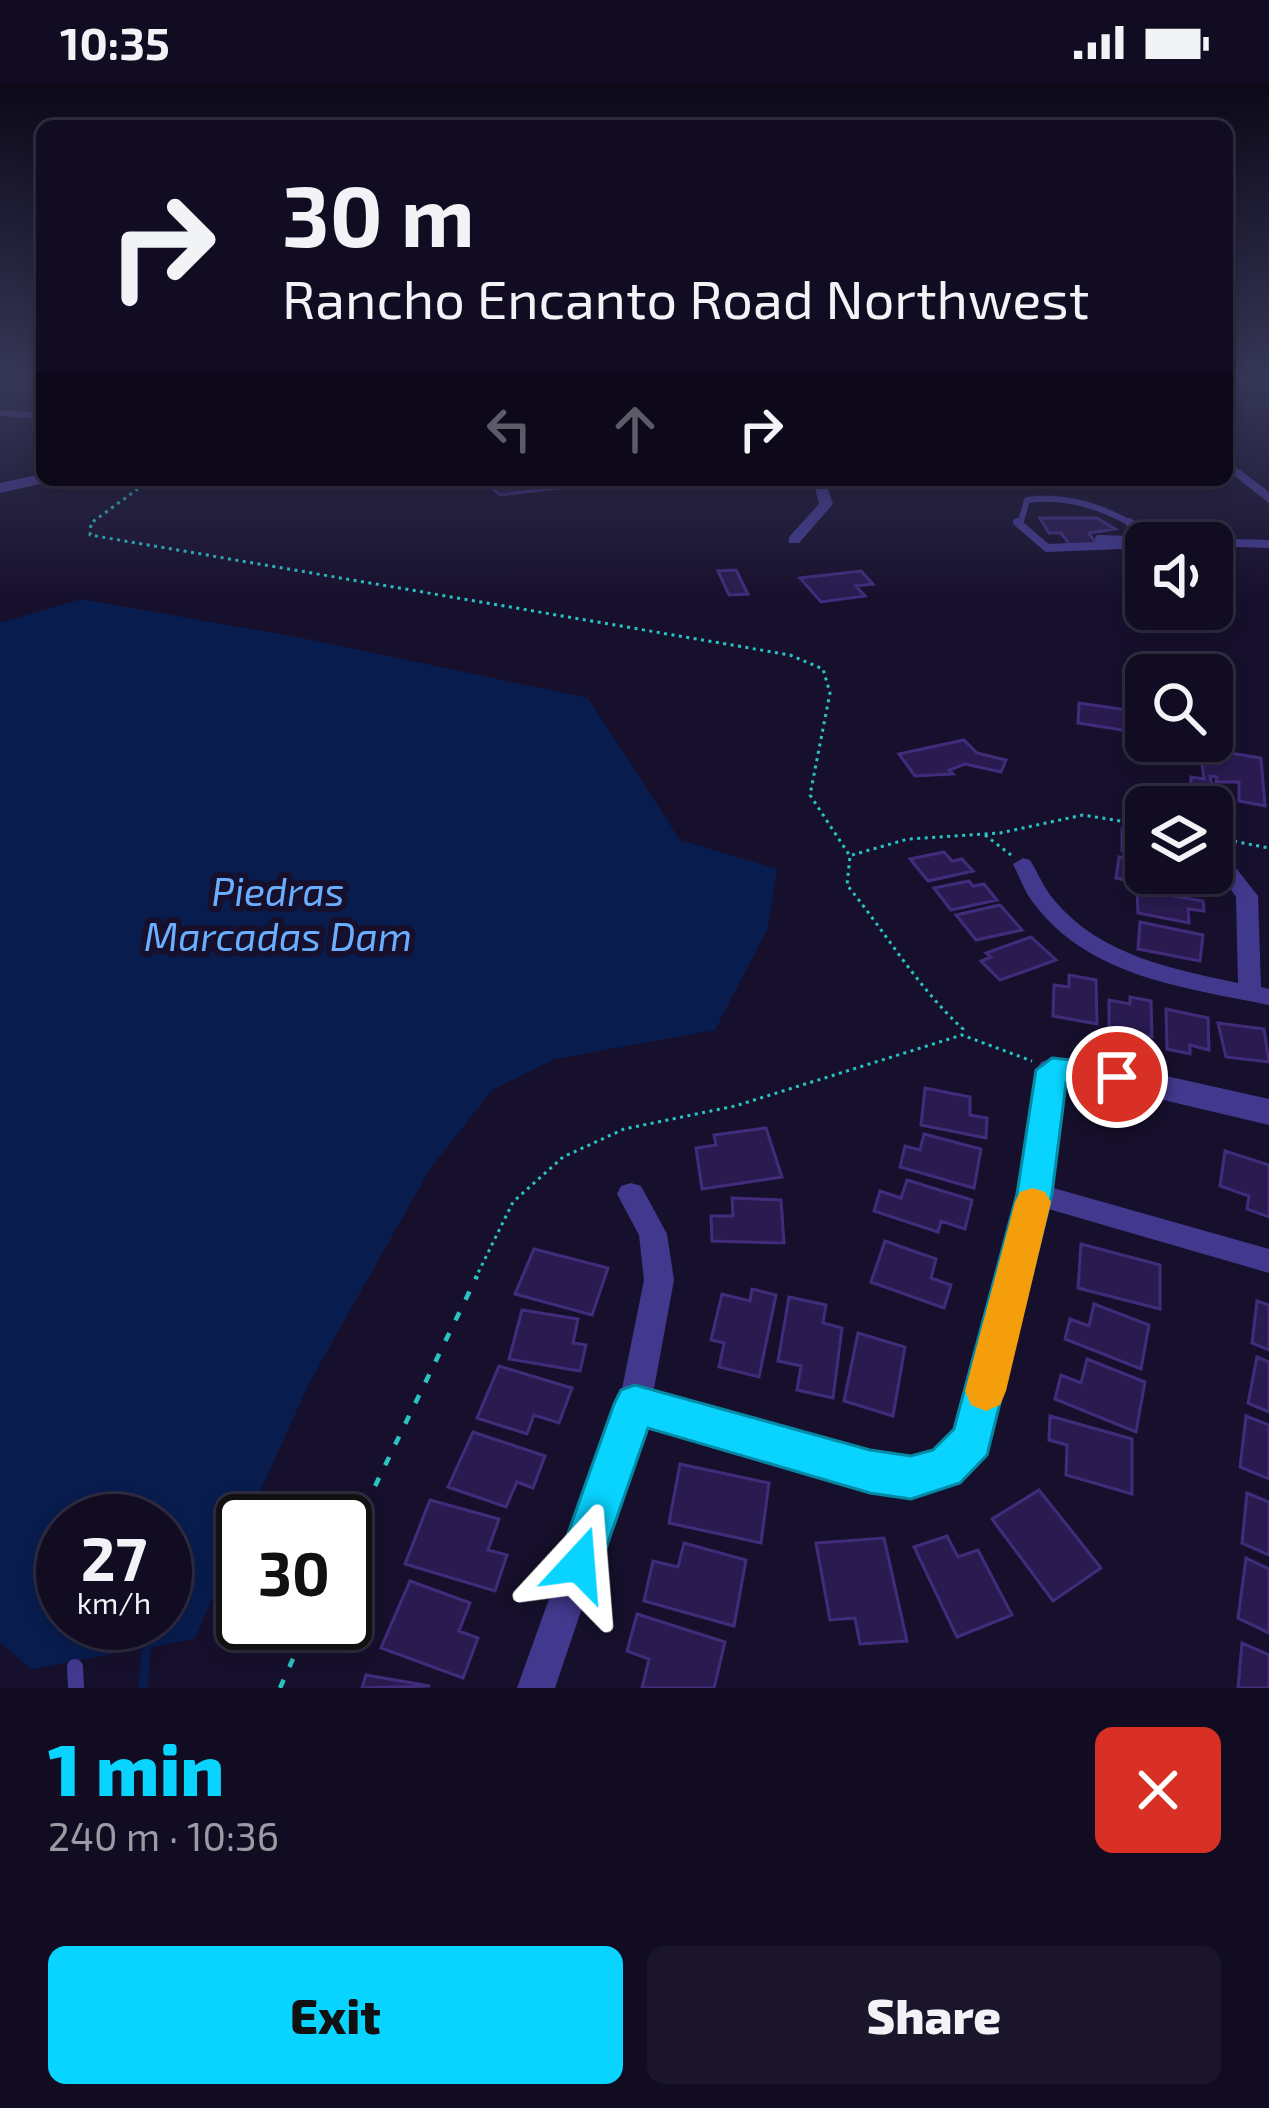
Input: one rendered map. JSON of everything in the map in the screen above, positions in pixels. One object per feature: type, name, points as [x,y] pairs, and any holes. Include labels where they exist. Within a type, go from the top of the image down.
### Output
[{"type":"street","points":[[1233,469],[1269,499]]},
{"type":"street","points":[[0,484],[36,475]]},
{"type":"street","points":[[794,540],[826,504],[821,486]]},
{"type":"street","points":[[1023,864],[1031,887],[1078,937],[1113,960],[1260,995],[1247,896],[1233,878]]},
{"type":"street","points":[[635,1404],[870,1471],[911,1478],[945,1468],[972,1440],[1035,1194],[1052,1070],[1117,1077],[1269,1112]]},
{"type":"street","points":[[536,1688],[635,1404],[659,1280],[652,1234],[631,1194]]},
{"type":"street","points":[[1035,1194],[1269,1261]]},
{"type":"lane","points":[[1052,498],[1116,514],[1152,543],[1047,548],[1017,522],[1027,515],[1027,500],[1052,498]]},
{"type":"lane","points":[[1099,539],[1125,541]]},
{"type":"lane","points":[[1233,544],[1269,544]]},
{"type":"lane","points":[[75,1667],[76,1688]]},
{"type":"path","points":[[141,486],[91,523],[91,536],[809,661],[829,677],[830,693],[810,795],[850,856],[847,885],[907,958],[927,996],[963,1028],[962,1035]]},
{"type":"path","points":[[850,856],[908,839],[984,833],[1083,815],[1125,822]]},
{"type":"path","points":[[984,833],[1023,864]]},
{"type":"path","points":[[1233,841],[1269,848]]},
{"type":"path","points":[[280,1688],[297,1650]]},
{"type":"water","name":"Piedras Marcadas Dam","points":[[81,599],[307,639],[588,698],[680,840],[777,869],[768,928],[715,1030],[555,1059],[492,1090],[430,1169],[309,1383],[259,1494],[216,1494],[216,1590],[194,1639],[192,1494],[36,1494],[36,1650],[134,1650],[31,1669],[0,1642],[0,623]]},
{"type":"building","points":[[490,486],[558,488],[500,495]]},
{"type":"building","points":[[1040,518],[1097,518],[1115,529],[1089,533],[1097,545],[1070,545],[1061,533],[1049,533]]},
{"type":"building","points":[[736,570],[748,594],[729,595],[718,571]]},
{"type":"building","points":[[861,571],[873,584],[856,586],[865,596],[821,602],[800,578]]},
{"type":"building","points":[[1079,703],[1125,710],[1125,730],[1078,723]]},
{"type":"building","points":[[964,740],[977,753],[1006,760],[1001,772],[965,764],[949,770],[953,774],[915,776],[899,754]]},
{"type":"building","points":[[1233,753],[1261,758],[1265,806],[1239,801],[1239,782],[1216,782],[1217,777],[1210,776],[1212,786],[1191,786],[1191,777],[1204,779],[1202,762],[1233,762]]},
{"type":"building","points":[[944,852],[952,861],[962,859],[973,871],[928,881],[910,859]]},
{"type":"building","points":[[1119,857],[1125,858],[1125,880],[1116,878]]},
{"type":"building","points":[[969,881],[973,886],[984,884],[997,900],[951,910],[934,888]]},
{"type":"building","points":[[1137,894],[1203,901],[1204,911],[1188,909],[1189,923],[1138,913]]},
{"type":"building","points":[[1000,905],[1022,930],[976,940],[956,915]]},
{"type":"building","points":[[1140,922],[1203,935],[1200,961],[1138,949]]},
{"type":"building","points":[[1031,937],[1056,960],[1000,980],[981,961],[991,957],[986,953]]},
{"type":"building","points":[[1069,975],[1096,980],[1097,1024],[1053,1016],[1054,985],[1069,987]]},
{"type":"building","points":[[1130,997],[1151,1001],[1152,1037],[1109,1029],[1109,1000],[1130,1004]]},
{"type":"building","points":[[1166,1009],[1208,1018],[1209,1050],[1190,1045],[1190,1054],[1167,1049]]},
{"type":"building","points":[[1218,1023],[1264,1029],[1269,1062],[1226,1057]]},
{"type":"building","points":[[925,1088],[970,1097],[970,1115],[987,1118],[986,1138],[921,1125]]},
{"type":"building","points":[[766,1128],[782,1177],[702,1189],[696,1148],[716,1145],[714,1135]]},
{"type":"building","points":[[924,1134],[981,1149],[974,1188],[900,1167],[905,1146],[920,1150]]},
{"type":"building","points":[[1225,1151],[1269,1165],[1269,1217],[1247,1209],[1249,1196],[1220,1186]]},
{"type":"building","points":[[907,1180],[972,1200],[965,1229],[941,1221],[938,1232],[874,1211],[880,1191],[901,1198]]},
{"type":"building","points":[[732,1198],[781,1200],[784,1243],[712,1241],[711,1216],[733,1216]]},
{"type":"building","points":[[885,1241],[936,1259],[931,1278],[951,1285],[944,1308],[871,1282]]},
{"type":"building","points":[[1081,1244],[1160,1265],[1160,1309],[1078,1288]]},
{"type":"building","points":[[534,1249],[608,1268],[592,1315],[515,1294]]},
{"type":"building","points":[[752,1289],[776,1295],[759,1377],[719,1367],[724,1343],[711,1340],[722,1294],[750,1301]]},
{"type":"building","points":[[789,1297],[826,1305],[823,1323],[842,1328],[833,1398],[797,1390],[801,1366],[778,1361]]},
{"type":"building","points":[[1257,1301],[1269,1305],[1269,1350],[1252,1343]]},
{"type":"building","points":[[1094,1304],[1149,1325],[1141,1369],[1065,1339],[1070,1319],[1089,1326]]},
{"type":"building","points":[[522,1310],[578,1319],[573,1343],[586,1345],[580,1371],[509,1359]]},
{"type":"building","points":[[858,1333],[905,1347],[893,1416],[844,1401]]},
{"type":"building","points":[[1257,1357],[1269,1362],[1269,1412],[1248,1403]]},
{"type":"building","points":[[1087,1359],[1145,1382],[1136,1432],[1055,1399],[1061,1375],[1081,1383]]},
{"type":"building","points":[[499,1366],[572,1388],[559,1423],[534,1415],[527,1434],[477,1418]]},
{"type":"building","points":[[1050,1416],[1132,1439],[1132,1494],[1066,1475],[1067,1445],[1049,1440]]},
{"type":"building","points":[[1246,1416],[1269,1425],[1269,1479],[1240,1467]]},
{"type":"building","points":[[473,1432],[545,1456],[533,1488],[517,1482],[506,1507],[448,1487]]},
{"type":"building","points":[[680,1464],[769,1483],[761,1543],[669,1523]]},
{"type":"building","points":[[1039,1490],[1101,1568],[1053,1601],[992,1519]]},
{"type":"building","points":[[1247,1493],[1269,1502],[1269,1555],[1242,1543]]},
{"type":"building","points":[[430,1500],[499,1519],[488,1550],[507,1555],[495,1591],[405,1564]]},
{"type":"building","points":[[947,1536],[958,1557],[978,1550],[1012,1615],[957,1637],[914,1547]]},
{"type":"building","points":[[884,1538],[907,1641],[860,1644],[855,1618],[830,1620],[816,1543]]},
{"type":"building","points":[[684,1543],[746,1560],[734,1626],[644,1601],[653,1561],[678,1567]]},
{"type":"building","points":[[1246,1558],[1269,1569],[1269,1633],[1238,1618]]},
{"type":"building","points":[[410,1581],[470,1603],[459,1631],[478,1638],[463,1678],[381,1648]]},
{"type":"building","points":[[637,1614],[725,1642],[714,1688],[642,1688],[649,1659],[627,1651]]},
{"type":"building","points":[[1242,1643],[1269,1655],[1269,1688],[1238,1688]]},
{"type":"building","points":[[366,1675],[430,1686],[362,1688]]},
{"type":"waterway","points":[[143,1688],[146,1650]]},
{"type":"slow traffic","points":[[986,1391],[1033,1202]]},
{"type":"route","points":[[579,1564],[635,1404],[870,1471],[911,1478],[945,1468],[972,1440],[987,1385],[1035,1194],[1052,1070],[1117,1077]]}]
